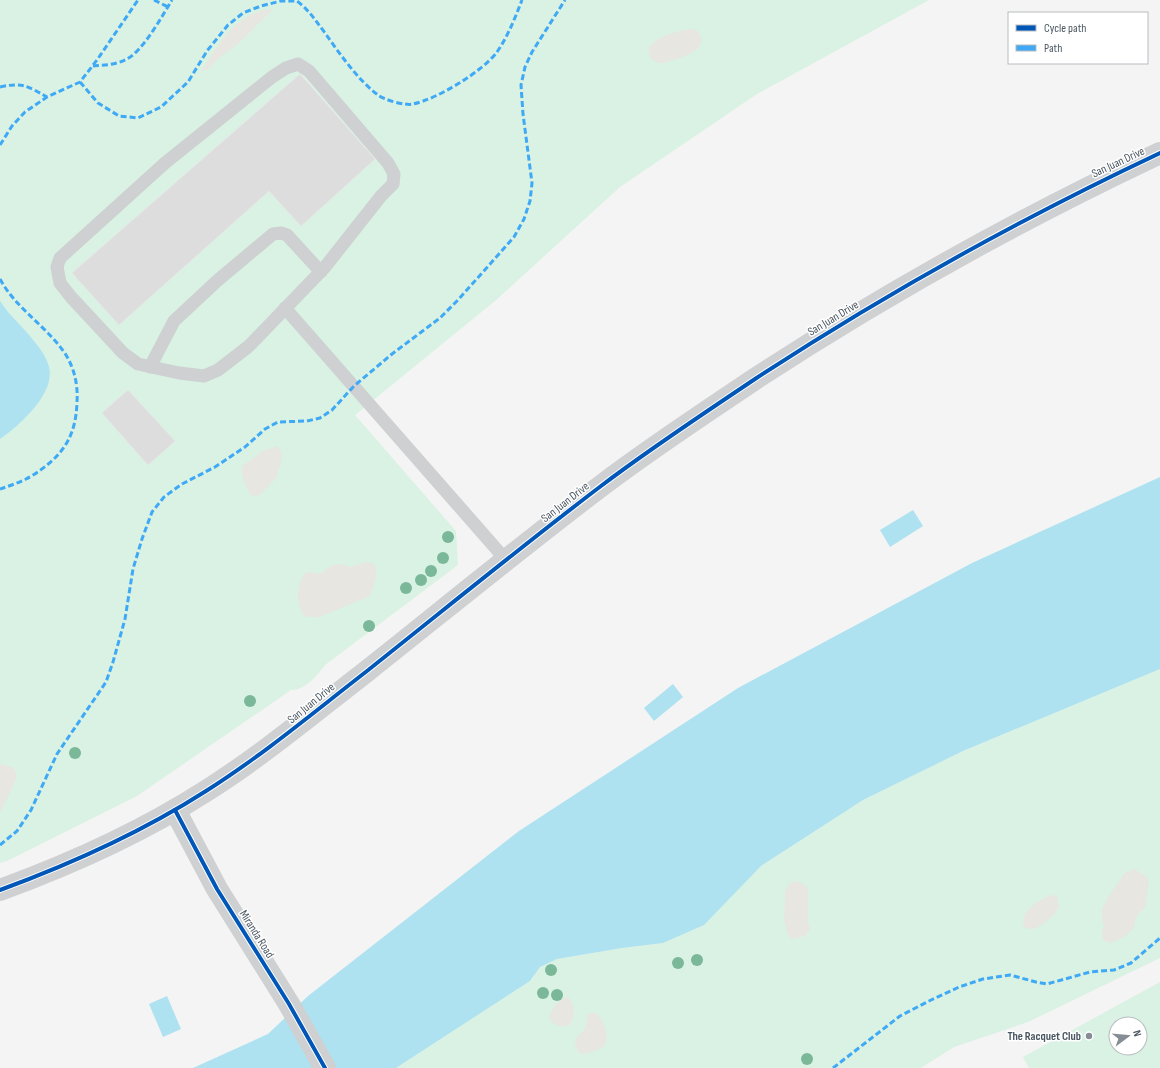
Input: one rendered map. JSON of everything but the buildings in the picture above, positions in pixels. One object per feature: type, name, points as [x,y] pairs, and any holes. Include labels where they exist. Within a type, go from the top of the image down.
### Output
[{"type":"street","name":"San Juan Drive","points":[[0,890],[117,841],[207,791],[271,747],[603,484],[694,419],[814,341],[940,266],[1090,186],[1160,153]]},
{"type":"street","name":"Miranda Road","points":[[175,810],[218,889],[289,1004],[325,1068]]},
{"type":"lane","points":[[298,64],[314,76],[388,163],[394,174],[393,184],[381,196],[321,272],[285,308],[249,346],[218,370],[204,376],[179,373],[138,364],[123,353],[60,283],[56,267],[60,258],[165,163],[272,77],[286,68],[298,64]]},
{"type":"lane","points":[[150,366],[174,321],[218,280],[273,234],[281,233],[287,235],[321,272]]},
{"type":"lane","points":[[285,308],[506,560]]},
{"type":"green space","points":[[0,0],[929,0],[757,94],[620,187],[495,301],[355,415],[456,531],[458,565],[325,665],[315,678],[306,685],[296,690],[291,690],[137,796],[7,861],[0,863]]},
{"type":"green space","points":[[1160,669],[1160,958],[1028,1022],[954,1047],[921,1068],[396,1068],[530,981],[540,967],[557,959],[663,943],[703,925],[761,866],[863,800],[963,751]]},
{"type":"green space","name":"The Racquet Club","points":[[1160,982],[1160,1068],[1029,1068],[1023,1057]]},
{"type":"sand","points":[[274,8],[238,44],[220,57],[207,70],[201,71],[221,41],[233,27],[250,15]]},
{"type":"sand","points":[[693,29],[698,31],[701,37],[701,42],[696,50],[692,53],[665,63],[659,63],[652,60],[648,48],[658,40],[674,32]]},
{"type":"sand","points":[[278,446],[281,457],[277,477],[263,492],[257,496],[251,495],[244,481],[242,466],[263,451]]},
{"type":"sand","points":[[367,562],[374,564],[376,568],[376,576],[370,596],[319,617],[308,617],[303,615],[299,604],[298,594],[302,578],[305,573],[311,572],[320,574],[337,564],[350,567]]},
{"type":"sand","points":[[0,764],[14,768],[17,776],[0,812]]},
{"type":"sand","points":[[1134,869],[1143,874],[1149,880],[1145,908],[1137,916],[1134,928],[1124,937],[1110,943],[1103,940],[1102,931],[1104,926],[1102,920],[1102,910],[1108,897],[1125,873]]},
{"type":"sand","points":[[797,881],[808,888],[808,921],[810,929],[805,936],[792,939],[788,935],[784,920],[785,891],[790,883]]},
{"type":"sand","points":[[1051,895],[1057,896],[1059,908],[1056,912],[1039,927],[1029,929],[1024,927],[1023,921],[1027,911],[1036,903]]},
{"type":"sand","points":[[568,997],[571,1000],[574,1011],[572,1021],[570,1025],[558,1026],[549,1017],[556,1004]]},
{"type":"sand","points":[[593,1012],[597,1014],[603,1023],[607,1039],[606,1044],[598,1050],[587,1053],[579,1053],[575,1043],[576,1038],[583,1032],[588,1015]]},
{"type":"water","points":[[0,301],[33,339],[42,352],[49,367],[50,377],[42,398],[34,408],[17,426],[0,439]]},
{"type":"water","points":[[1160,477],[1160,669],[963,751],[863,800],[761,866],[704,925],[663,943],[557,959],[540,967],[530,981],[396,1068],[193,1068],[268,1034],[308,996],[519,831],[738,688],[972,563]]},
{"type":"water","points":[[913,510],[923,526],[890,547],[880,530]]},
{"type":"water","points":[[673,684],[683,697],[654,721],[644,708]]},
{"type":"water","points":[[167,996],[181,1029],[163,1037],[149,1004]]},
{"type":"marked path","points":[[0,145],[12,126],[25,112],[47,97],[80,82],[138,0]]},
{"type":"marked path","points":[[154,0],[168,7]]},
{"type":"marked path","points":[[93,66],[119,62],[133,55],[146,41],[172,0]]},
{"type":"marked path","points":[[80,82],[98,103],[119,116],[138,118],[161,107],[188,82],[207,51],[228,25],[243,13],[261,6],[281,1],[297,1],[312,16],[349,66],[370,89],[381,97],[390,101],[413,104],[446,91],[470,76],[490,60],[505,40],[522,0]]},
{"type":"marked path","points":[[0,845],[17,831],[31,810],[57,754],[106,682],[125,619],[133,569],[142,539],[152,512],[164,497],[182,484],[215,467],[245,447],[265,429],[278,422],[307,421],[320,418],[332,410],[354,386],[392,354],[440,318],[514,237],[524,219],[530,201],[532,183],[523,114],[521,85],[525,67],[532,52],[565,0]]},
{"type":"marked path","points":[[0,87],[14,85],[25,86],[47,97]]},
{"type":"marked path","points":[[0,279],[15,300],[59,345],[66,355],[74,372],[77,396],[74,424],[62,450],[48,464],[28,478],[0,489]]},
{"type":"marked path","points":[[833,1068],[900,1016],[959,987],[983,979],[1010,975],[1047,984],[1090,972],[1114,970],[1131,963],[1160,938]]},
{"type":"cycle path","points":[[0,890],[106,846],[157,820],[206,791],[248,763],[288,733],[601,486],[755,379],[853,317],[954,259],[1056,204],[1160,153]]},
{"type":"cycle path","points":[[175,810],[217,889],[289,1004],[325,1068]]},
{"type":"place","name":"The Racquet Club","points":[[1089,1036]]}]
